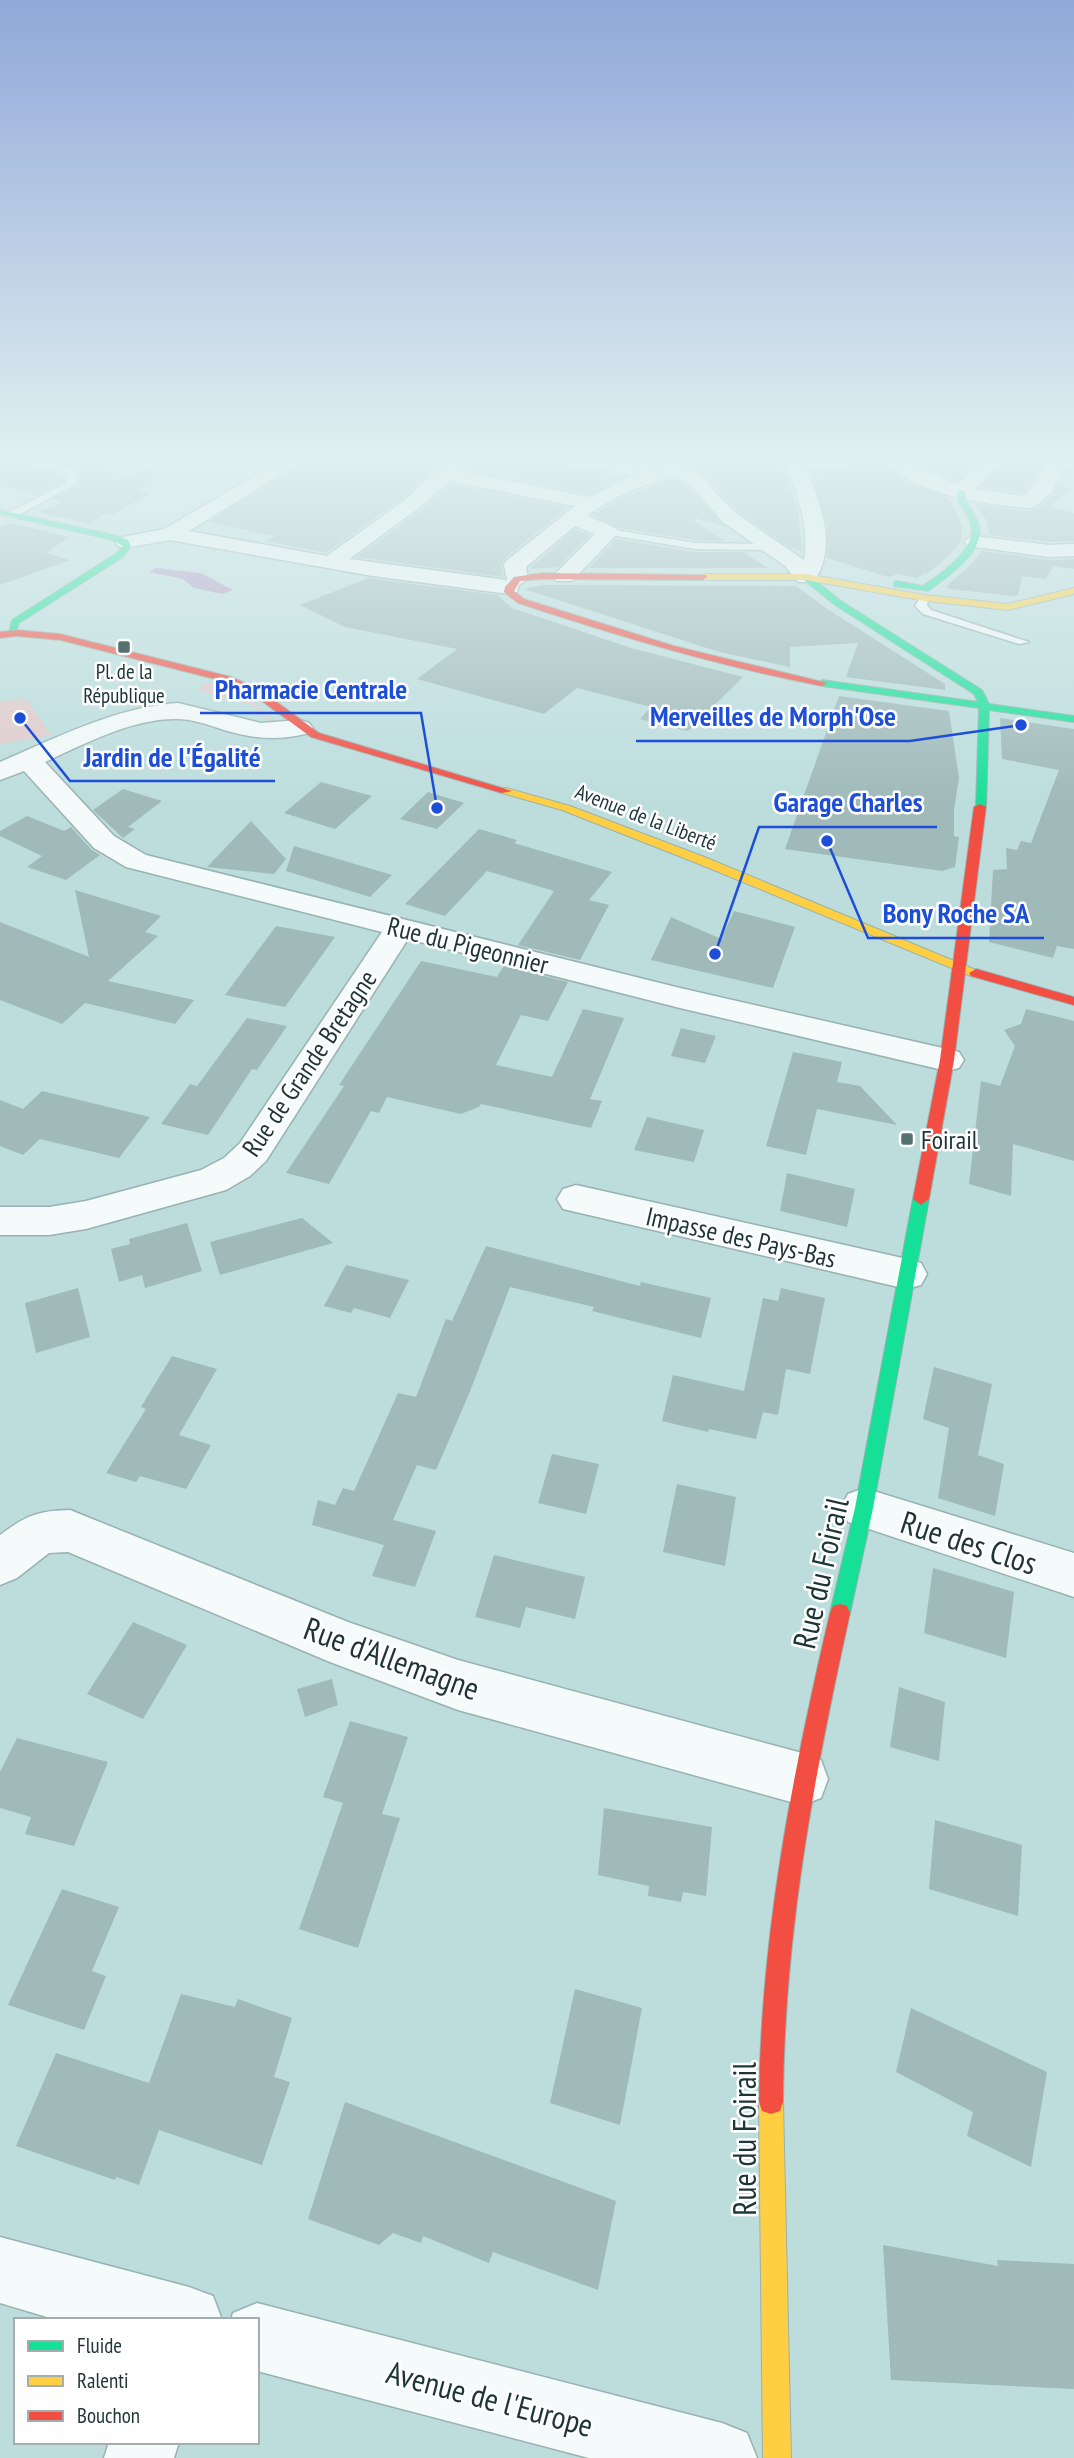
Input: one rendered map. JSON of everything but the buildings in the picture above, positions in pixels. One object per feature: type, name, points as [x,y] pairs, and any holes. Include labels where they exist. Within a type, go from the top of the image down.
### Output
[{"type":"street","points":[[6,634],[15,622],[89,575]]},
{"type":"street","points":[[424,575],[513,583],[564,576],[806,577],[1008,607],[1074,591]]},
{"type":"street","points":[[514,575],[509,592],[521,601],[668,649],[714,661],[841,685],[1074,719]]},
{"type":"street","points":[[925,594],[945,575]]},
{"type":"street","points":[[806,577],[838,603],[978,692],[984,704]]},
{"type":"street","name":"Avenue de la Liberté","points":[[6,634],[73,641],[217,676],[247,686],[300,728],[315,736],[566,808],[703,861],[960,969],[1074,1001]]},
{"type":"street","name":"Rue du Foirail","points":[[777,2458],[770,2068],[781,1915],[802,1779],[864,1508],[947,1059],[980,808],[984,704]]},
{"type":"street","points":[[14,766],[160,712],[178,711],[202,715],[269,732],[300,728]]},
{"type":"street","name":"Rue du Pigeonnier","points":[[14,766],[123,856],[170,871],[680,998],[947,1059]]},
{"type":"street","name":"Rue de Grande Bretagne","points":[[0,1221],[49,1221],[86,1214],[213,1180],[237,1167],[253,1152],[400,928]]},
{"type":"street","name":"Impasse des Pays-Bas","points":[[576,1199],[907,1275]]},
{"type":"street","name":"Rue des Clos","points":[[864,1508],[1074,1575]]},
{"type":"street","name":"Rue d'Allemagne","points":[[0,1563],[40,1532],[70,1531],[347,1645],[458,1685],[802,1779]]},
{"type":"street","points":[[0,2270],[181,2318]]},
{"type":"street","name":"Avenue de l'Europe","points":[[259,2338],[722,2458]]},
{"type":"lane","points":[[925,594],[921,606],[927,612],[1023,642]]},
{"type":"shaded area","points":[[162,575],[204,575],[233,590],[222,594],[194,588],[183,579]]},
{"type":"shaded area","points":[[207,682],[250,699],[274,722],[271,723],[252,705],[197,690]]},
{"type":"shaded area","points":[[27,700],[51,735],[0,744],[0,701]]},
{"type":"traffic: fast","points":[[12,632],[15,622],[89,575]]},
{"type":"traffic: fast","points":[[897,584],[925,589],[943,575]]},
{"type":"traffic: fast","points":[[806,577],[838,603],[978,692],[984,704],[980,807]]},
{"type":"traffic: fast","points":[[822,683],[1074,719]]},
{"type":"traffic: fast","points":[[840,1613],[864,1508],[921,1199]]},
{"type":"traffic: slow","points":[[703,577],[806,577],[925,598],[1008,607],[1074,591]]},
{"type":"traffic: slow","points":[[506,791],[566,808],[703,861],[976,973]]},
{"type":"traffic: slow","points":[[771,2102],[777,2458]]},
{"type":"traffic: jam","points":[[703,577],[542,576],[517,579],[509,587],[509,592],[521,601],[670,648],[822,683]]},
{"type":"traffic: jam","points":[[0,635],[17,633],[60,637],[227,679],[255,691],[315,735],[506,791]]},
{"type":"traffic: jam","points":[[921,1199],[947,1060],[980,807]]},
{"type":"traffic: jam","points":[[976,973],[1074,1001]]},
{"type":"traffic: jam","points":[[771,2102],[775,1978],[790,1855],[840,1613]]},
{"type":"place","name":"Pl. de la République","points":[[124,647]]},
{"type":"place","name":"Jardin de l'Égalité","points":[[20,718]]},
{"type":"place","name":"Merveilles de Morph'Ose","points":[[1021,725]]},
{"type":"place","name":"Pharmacie Centrale","points":[[437,808]]},
{"type":"place","name":"Bony Roche SA","points":[[827,841]]},
{"type":"place","name":"Garage Charles","points":[[715,954]]},
{"type":"place","name":"Foirail","points":[[907,1139]]}]
